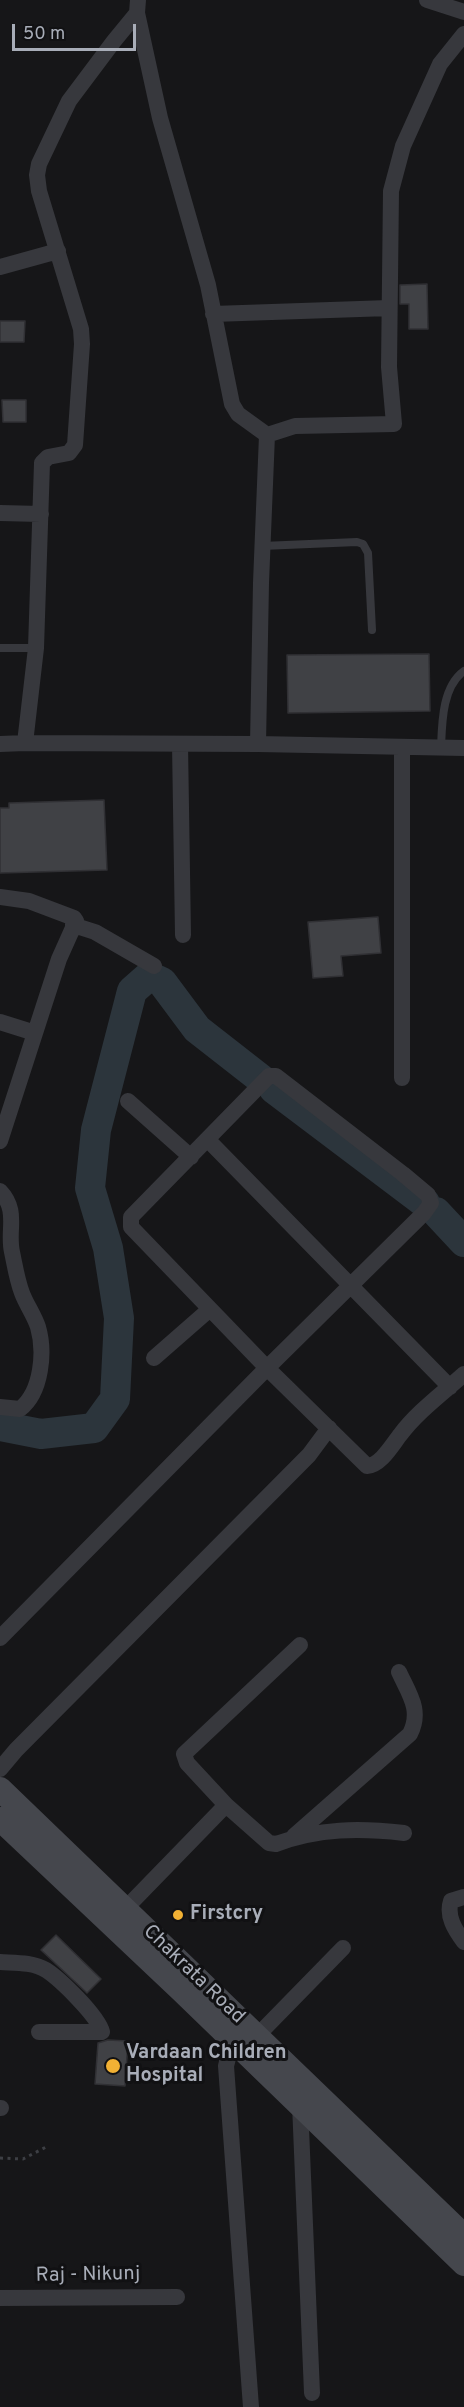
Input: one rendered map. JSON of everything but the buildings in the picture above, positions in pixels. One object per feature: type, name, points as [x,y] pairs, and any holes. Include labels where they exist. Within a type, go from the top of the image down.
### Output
[{"type":"main road","name":"Chakrata Road","points":[[0,1790],[125,1909],[248,2040],[300,2104],[464,2264]]},
{"type":"main road","name":"Chakrata Road","points":[[0,1819],[464,2236]]},
{"type":"street","points":[[427,0],[464,12]]},
{"type":"street","points":[[25,743],[36,648],[42,464],[44,459],[69,453],[75,445],[82,344],[81,329],[39,191],[37,175],[39,164],[69,101],[137,7]]},
{"type":"street","points":[[137,7],[160,118],[208,285],[232,404],[238,414],[267,435]]},
{"type":"street","points":[[267,435],[295,426],[394,424],[388,367],[391,192],[403,146],[440,64],[464,34]]},
{"type":"street","points":[[0,267],[58,251]]},
{"type":"street","points":[[213,314],[389,308]]},
{"type":"street","points":[[258,744],[267,435]]},
{"type":"street","points":[[0,513],[41,514]]},
{"type":"street","points":[[0,744],[258,744],[464,748]]},
{"type":"street","points":[[180,744],[183,935]]},
{"type":"street","points":[[402,747],[402,1078]]},
{"type":"street","points":[[0,897],[29,901],[74,918],[76,921],[59,959],[0,1141]]},
{"type":"street","points":[[73,925],[95,932],[154,966]]},
{"type":"street","points":[[0,1022],[35,1033]]},
{"type":"street","points":[[0,1638],[267,1368],[424,1213],[431,1203],[428,1194],[272,1074],[130,1217],[131,1227],[267,1368],[364,1464],[370,1467],[388,1452],[400,1434],[464,1374]]},
{"type":"street","points":[[128,1101],[190,1157]]},
{"type":"street","points":[[208,1140],[450,1387]]},
{"type":"street","points":[[0,1191],[11,1212],[11,1248],[18,1281],[40,1334],[40,1370],[27,1403],[20,1409],[0,1407]]},
{"type":"street","points":[[154,1358],[210,1309]]},
{"type":"street","points":[[0,1769],[129,1635],[283,1482],[309,1455],[329,1428]]},
{"type":"street","points":[[300,1645],[184,1754],[187,1763],[226,1805],[269,1843],[276,1844],[326,1830],[362,1828],[404,1833]]},
{"type":"street","points":[[291,1838],[410,1734],[416,1722],[414,1704],[399,1672]]},
{"type":"street","points":[[125,1909],[226,1805]]},
{"type":"street","points":[[464,1897],[452,1901],[449,1907],[454,1929],[464,1942]]},
{"type":"street","points":[[251,2407],[225,2066],[229,2054],[248,2040],[343,1948]]},
{"type":"street","points":[[0,1962],[28,1963],[46,1971],[95,2016],[102,2032],[39,2031]]},
{"type":"street","points":[[300,2104],[312,2393]]},
{"type":"street","name":"Raj - Nikunj","points":[[0,2298],[177,2297]]},
{"type":"lane","points":[[262,546],[357,542],[363,544],[368,553],[372,630]]},
{"type":"lane","points":[[0,648],[36,648]]},
{"type":"lane","points":[[441,748],[442,719],[450,688],[456,677],[464,671]]},
{"type":"path","points":[[0,2158],[22,2159],[48,2146]]},
{"type":"waterway","points":[[0,1426],[41,1434],[94,1428],[115,1399],[119,1318],[108,1248],[90,1188],[96,1130],[132,991],[149,976],[162,982],[197,1029],[261,1079]]},
{"type":"waterway","points":[[274,1089],[425,1203]]},
{"type":"waterway","points":[[436,1212],[464,1242]]},
{"type":"place","name":"Firstcry","points":[[178,1915]]},
{"type":"place","name":"Vardaan Children Hospital","points":[[113,2066]]}]
